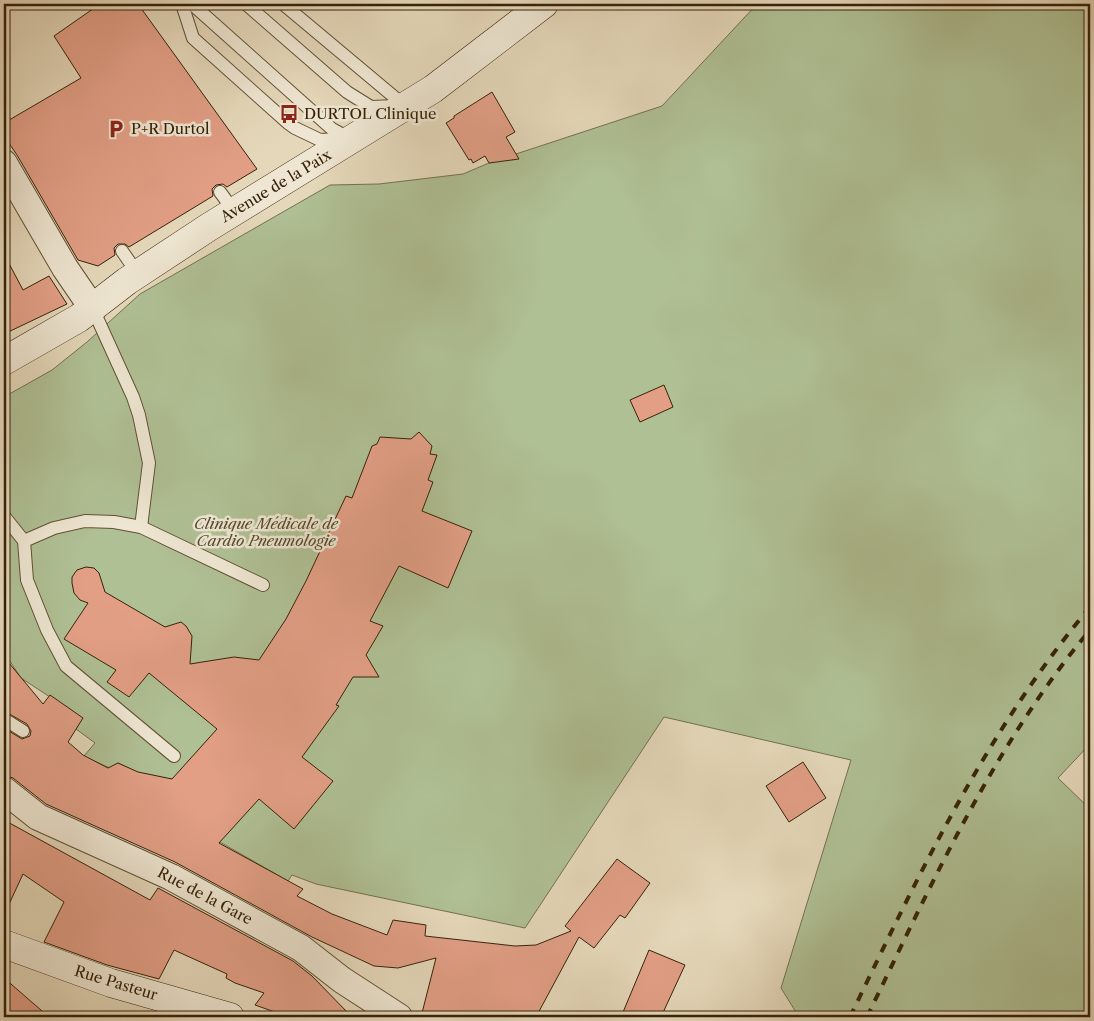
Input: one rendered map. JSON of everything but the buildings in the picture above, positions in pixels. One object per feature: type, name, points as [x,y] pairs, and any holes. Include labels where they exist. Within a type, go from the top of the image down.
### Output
[{"type":"main road","name":"Avenue de la Paix","points":[[4,361],[93,309],[227,201],[352,139],[434,89],[544,4]]},
{"type":"main road","name":"Rue Pasteur","points":[[4,944],[111,983],[230,1017]]},
{"type":"street","points":[[4,163],[65,268],[93,309]]},
{"type":"street","name":"Rue de la Gare","points":[[4,790],[38,817],[171,877],[301,948],[342,980],[399,1017]]},
{"type":"lane","points":[[182,4],[193,38],[288,123],[320,140],[352,139]]},
{"type":"lane","points":[[192,4],[332,129],[352,139]]},
{"type":"lane","points":[[246,4],[348,92],[371,106],[405,106]]},
{"type":"lane","points":[[282,4],[405,106]]},
{"type":"lane","points":[[122,251],[138,274]]},
{"type":"lane","points":[[93,309],[133,397],[139,416],[149,463],[140,527]]},
{"type":"lane","points":[[4,516],[24,542],[27,580],[47,630],[66,666],[174,756]]},
{"type":"lane","points":[[24,542],[54,528],[86,521],[114,522],[140,527],[263,585]]},
{"type":"lane","points":[[4,719],[23,731]]},
{"type":"green space","name":"Clinique Médicale de Cardio Pneumologie","points":[[757,4],[1090,4],[1090,744],[1058,778],[1090,809],[1090,1017],[799,1017],[781,988],[851,760],[664,717],[525,928],[316,884],[292,875],[288,881],[213,838],[141,774],[118,763],[112,769],[94,761],[92,763],[84,756],[95,743],[76,729],[82,718],[21,678],[4,652],[4,397],[52,370],[87,342],[140,294],[330,185],[379,184],[463,174],[489,163],[662,106]]},
{"type":"railway","points":[[850,1017],[929,857],[987,753],[1053,654],[1090,607]]},
{"type":"railway","points":[[867,1017],[941,866],[995,767],[1024,720],[1090,630]]},
{"type":"place","name":"DURTOL Clinique","points":[[289,114]]},
{"type":"place","name":"P+R Durtol","points":[[116,129]]}]
